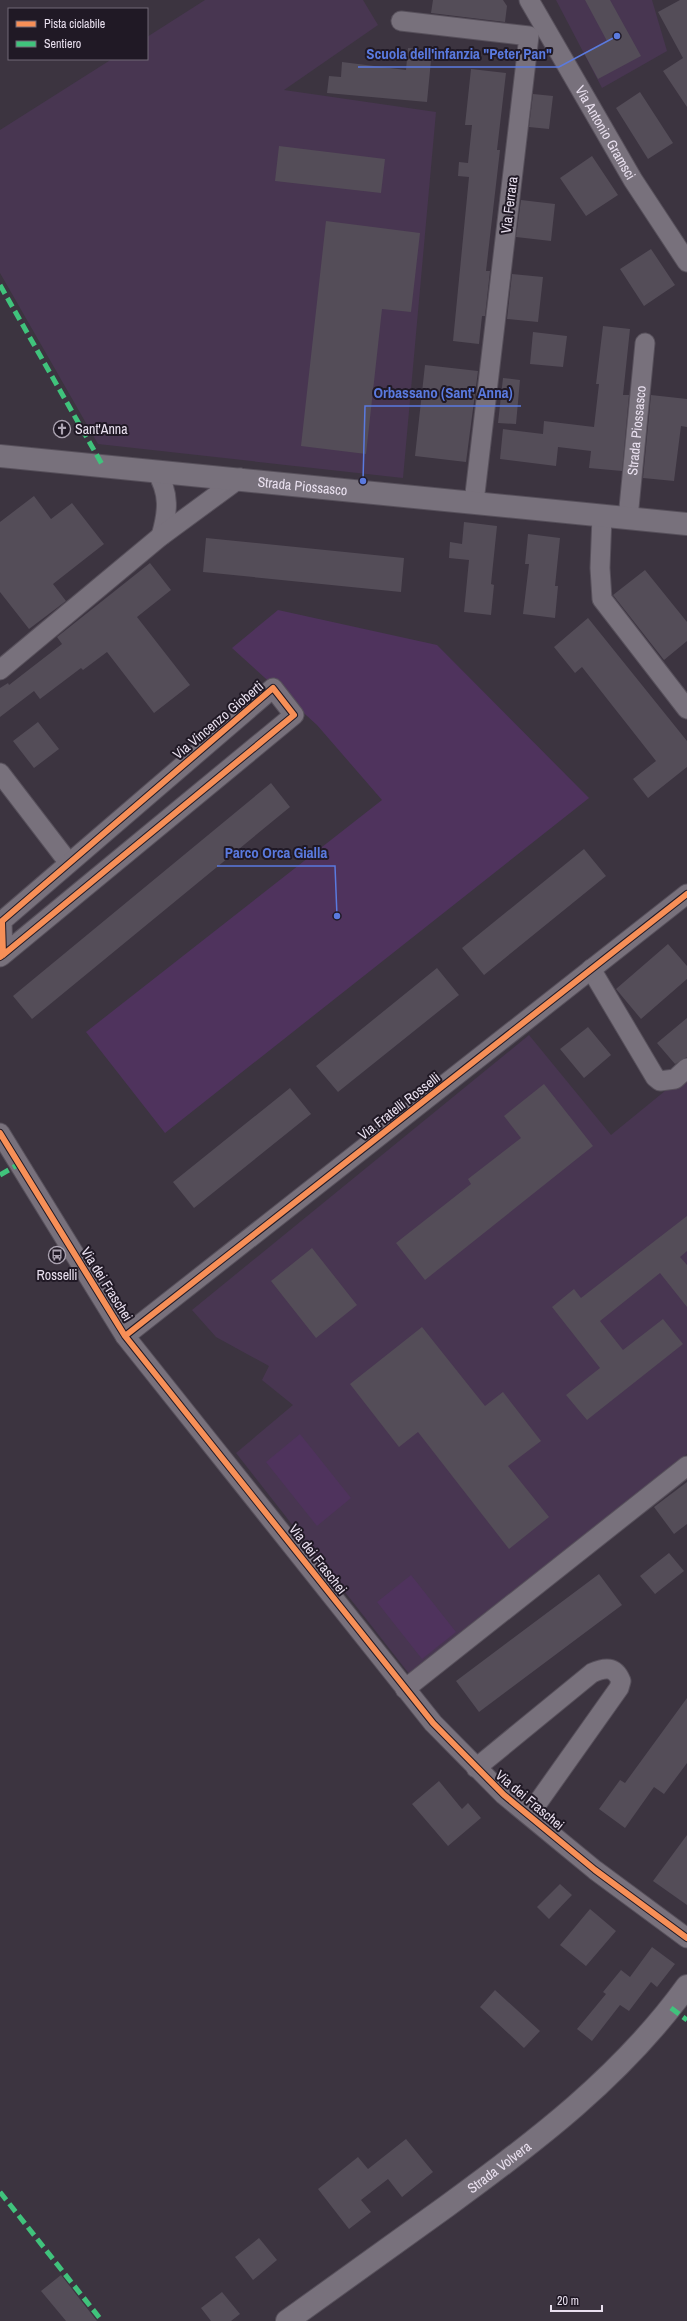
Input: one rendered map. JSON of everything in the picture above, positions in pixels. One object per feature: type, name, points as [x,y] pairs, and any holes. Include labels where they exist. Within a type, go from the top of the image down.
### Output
[{"type":"street","name":"Via Antonio Gramsci","points":[[529,0],[633,180],[687,262]]},
{"type":"street","name":"Via Ferrara","points":[[401,21],[529,36],[474,502]]},
{"type":"street","name":"Strada Piossasco","points":[[628,518],[646,343]]},
{"type":"street","name":"Strada Piossasco","points":[[0,456],[240,478],[687,524]]},
{"type":"street","points":[[156,471],[164,482],[167,497],[167,515],[161,536]]},
{"type":"street","points":[[0,670],[161,536],[240,478]]},
{"type":"street","points":[[602,516],[600,568],[602,599],[687,709]]},
{"type":"street","name":"Via Vincenzo Gioberti","points":[[273,688],[294,715],[1,956],[2,921],[273,688]]},
{"type":"street","points":[[0,773],[69,863]]},
{"type":"street","name":"Via Fratelli Rosselli","points":[[125,1336],[687,894]]},
{"type":"street","points":[[591,969],[655,1077],[660,1081],[675,1079],[687,1068]]},
{"type":"street","name":"Via dei Fraschei","points":[[0,1132],[125,1336],[433,1723],[476,1768],[529,1815],[595,1870],[687,1938]]},
{"type":"street","points":[[405,1689],[687,1466]]},
{"type":"street","name":"Via dei Fraschei","points":[[476,1768],[592,1673],[602,1668],[611,1669],[618,1674],[621,1681],[619,1688],[529,1815]]},
{"type":"street","name":"Strada Volvera","points":[[287,2321],[530,2145],[608,2076],[671,2008],[687,1986]]},
{"type":"shaded area","points":[[205,0],[363,0],[378,25],[284,90],[436,112],[403,478],[98,444],[0,273],[0,130],[110,60],[148,60],[148,36]]},
{"type":"shaded area","points":[[556,0],[652,0],[667,51],[602,88]]},
{"type":"shaded area","points":[[278,610],[437,645],[589,798],[165,1133],[86,1032],[382,800],[317,725],[232,648]]},
{"type":"shaded area","points":[[529,1035],[611,1135],[687,1073],[687,1454],[410,1675],[236,1453],[293,1405],[262,1380],[269,1366],[216,1337],[192,1310]]},
{"type":"shaded area","points":[[300,1434],[351,1498],[317,1526],[266,1462]]},
{"type":"shaded area","points":[[411,1575],[456,1632],[422,1659],[377,1602]]},
{"type":"building","points":[[433,0],[503,0],[507,6],[505,22],[431,13]]},
{"type":"building","points":[[585,0],[610,0],[641,56],[598,79],[584,53],[607,41]]},
{"type":"building","points":[[680,0],[687,0],[687,107],[663,71],[683,58],[658,12]]},
{"type":"building","points":[[408,48],[432,50],[427,102],[327,93],[329,76],[341,77],[342,62],[406,70]]},
{"type":"building","points":[[471,69],[506,73],[497,150],[500,150],[486,271],[490,271],[485,316],[482,316],[479,344],[453,341],[469,177],[458,176],[459,162],[468,163],[472,125],[465,125]]},
{"type":"building","points":[[640,92],[673,143],[648,159],[616,108]]},
{"type":"building","points":[[533,94],[553,96],[549,129],[529,127]]},
{"type":"building","points":[[279,146],[385,159],[381,193],[275,181]]},
{"type":"building","points":[[592,156],[618,195],[586,216],[560,178]]},
{"type":"building","points":[[521,200],[555,204],[551,241],[516,237]]},
{"type":"building","points":[[326,221],[420,233],[411,312],[382,309],[366,454],[301,446]]},
{"type":"building","points":[[651,249],[675,285],[644,306],[620,269]]},
{"type":"building","points":[[512,274],[543,277],[538,322],[507,319]]},
{"type":"building","points":[[603,326],[630,329],[623,395],[629,395],[622,471],[589,468],[591,451],[558,447],[556,466],[500,459],[503,429],[543,434],[544,421],[594,427],[599,384],[596,384]]},
{"type":"building","points":[[533,332],[567,336],[563,367],[530,364]]},
{"type":"building","points":[[425,365],[478,371],[466,462],[415,456]]},
{"type":"building","points":[[503,378],[520,380],[516,424],[498,423]]},
{"type":"building","points":[[651,395],[687,399],[687,427],[681,426],[674,481],[643,478]]},
{"type":"building","points":[[34,496],[51,519],[72,503],[104,544],[53,584],[66,601],[29,629],[0,592],[0,522]]},
{"type":"building","points":[[464,522],[497,526],[491,584],[494,585],[491,615],[464,612],[469,560],[449,558],[450,542],[462,544]]},
{"type":"building","points":[[528,534],[560,538],[555,586],[558,586],[555,618],[523,614],[529,564],[525,564]]},
{"type":"building","points":[[206,538],[404,558],[401,592],[203,572]]},
{"type":"building","points":[[150,563],[171,590],[137,617],[190,685],[154,713],[107,652],[83,670],[81,668],[40,699],[34,691],[0,717],[0,688],[8,683],[9,685],[62,644],[57,637]]},
{"type":"building","points":[[645,570],[687,622],[687,641],[664,660],[613,595]]},
{"type":"building","points":[[588,618],[687,741],[687,767],[648,798],[633,779],[656,761],[582,667],[575,673],[554,647]]},
{"type":"building","points":[[38,722],[59,749],[34,768],[13,741]]},
{"type":"building","points":[[271,783],[290,807],[32,1019],[13,996]]},
{"type":"building","points":[[584,849],[606,876],[484,975],[462,948]]},
{"type":"building","points":[[668,944],[687,966],[687,979],[641,1019],[616,989]]},
{"type":"building","points":[[437,968],[459,995],[338,1092],[316,1066]]},
{"type":"building","points":[[687,1018],[687,1057],[675,1064],[657,1043]]},
{"type":"building","points":[[588,1027],[611,1055],[584,1078],[560,1049]]},
{"type":"building","points":[[544,1084],[593,1146],[425,1280],[396,1243],[471,1184],[468,1179],[521,1138],[504,1116]]},
{"type":"building","points":[[290,1088],[311,1114],[194,1208],[173,1182]]},
{"type":"building","points":[[687,1216],[687,1251],[680,1257],[687,1265],[687,1307],[660,1273],[600,1321],[623,1350],[663,1319],[683,1344],[587,1420],[566,1395],[600,1368],[552,1307],[574,1289],[581,1298]]},
{"type":"building","points":[[312,1248],[357,1305],[316,1338],[271,1281]]},
{"type":"building","points":[[422,1327],[485,1406],[503,1392],[541,1441],[508,1466],[549,1517],[509,1549],[418,1432],[399,1447],[350,1384]]},
{"type":"building","points":[[687,1482],[687,1524],[674,1534],[654,1507]]},
{"type":"building","points":[[669,1553],[684,1571],[655,1594],[640,1576]]},
{"type":"building","points":[[599,1574],[622,1605],[479,1712],[456,1681]]},
{"type":"building","points":[[687,1698],[687,1763],[664,1794],[654,1787],[625,1828],[599,1809],[620,1780],[625,1783]]},
{"type":"building","points":[[439,1781],[462,1809],[468,1803],[481,1818],[448,1846],[412,1804]]},
{"type":"building","points":[[687,1835],[687,1905],[653,1881]]},
{"type":"building","points":[[560,1884],[572,1895],[549,1919],[537,1907]]},
{"type":"building","points":[[590,1909],[616,1931],[586,1966],[560,1945]]},
{"type":"building","points":[[652,1947],[675,1964],[657,1987],[651,1982],[629,2011],[620,2005],[592,2041],[577,2029],[606,1994],[603,1992],[621,1970],[630,1977]]},
{"type":"building","points":[[495,1990],[540,2031],[524,2048],[480,2007]]},
{"type":"building","points":[[406,2139],[433,2172],[402,2197],[388,2179],[361,2200],[371,2212],[349,2229],[318,2189],[358,2157],[368,2169]]},
{"type":"building","points":[[259,2238],[277,2260],[253,2280],[235,2257]]},
{"type":"building","points":[[61,2275],[97,2321],[66,2321],[41,2291]]},
{"type":"building","points":[[222,2292],[240,2314],[231,2321],[211,2321],[201,2308]]},
{"type":"marked path","points":[[0,285],[103,466]]},
{"type":"marked path","points":[[0,1175],[19,1164]]},
{"type":"marked path","points":[[671,2008],[687,2020]]},
{"type":"marked path","points":[[0,2192],[102,2321]]},
{"type":"cycle path","points":[[0,957],[3,955],[294,715],[273,688],[2,921],[3,955]]},
{"type":"cycle path","points":[[125,1336],[687,894]]},
{"type":"cycle path","points":[[0,1133],[125,1336],[433,1723],[504,1795],[595,1870],[687,1938]]},
{"type":"place","name":"Scuola dell'infanzia \"Peter Pan\"","points":[[617,36]]},
{"type":"place","name":"Sant'Anna","points":[[62,429]]},
{"type":"place","name":"Orbassano (Sant' Anna)","points":[[363,481]]},
{"type":"place","name":"Parco Orca Gialla","points":[[337,916]]},
{"type":"place","name":"Rosselli","points":[[57,1255]]}]
